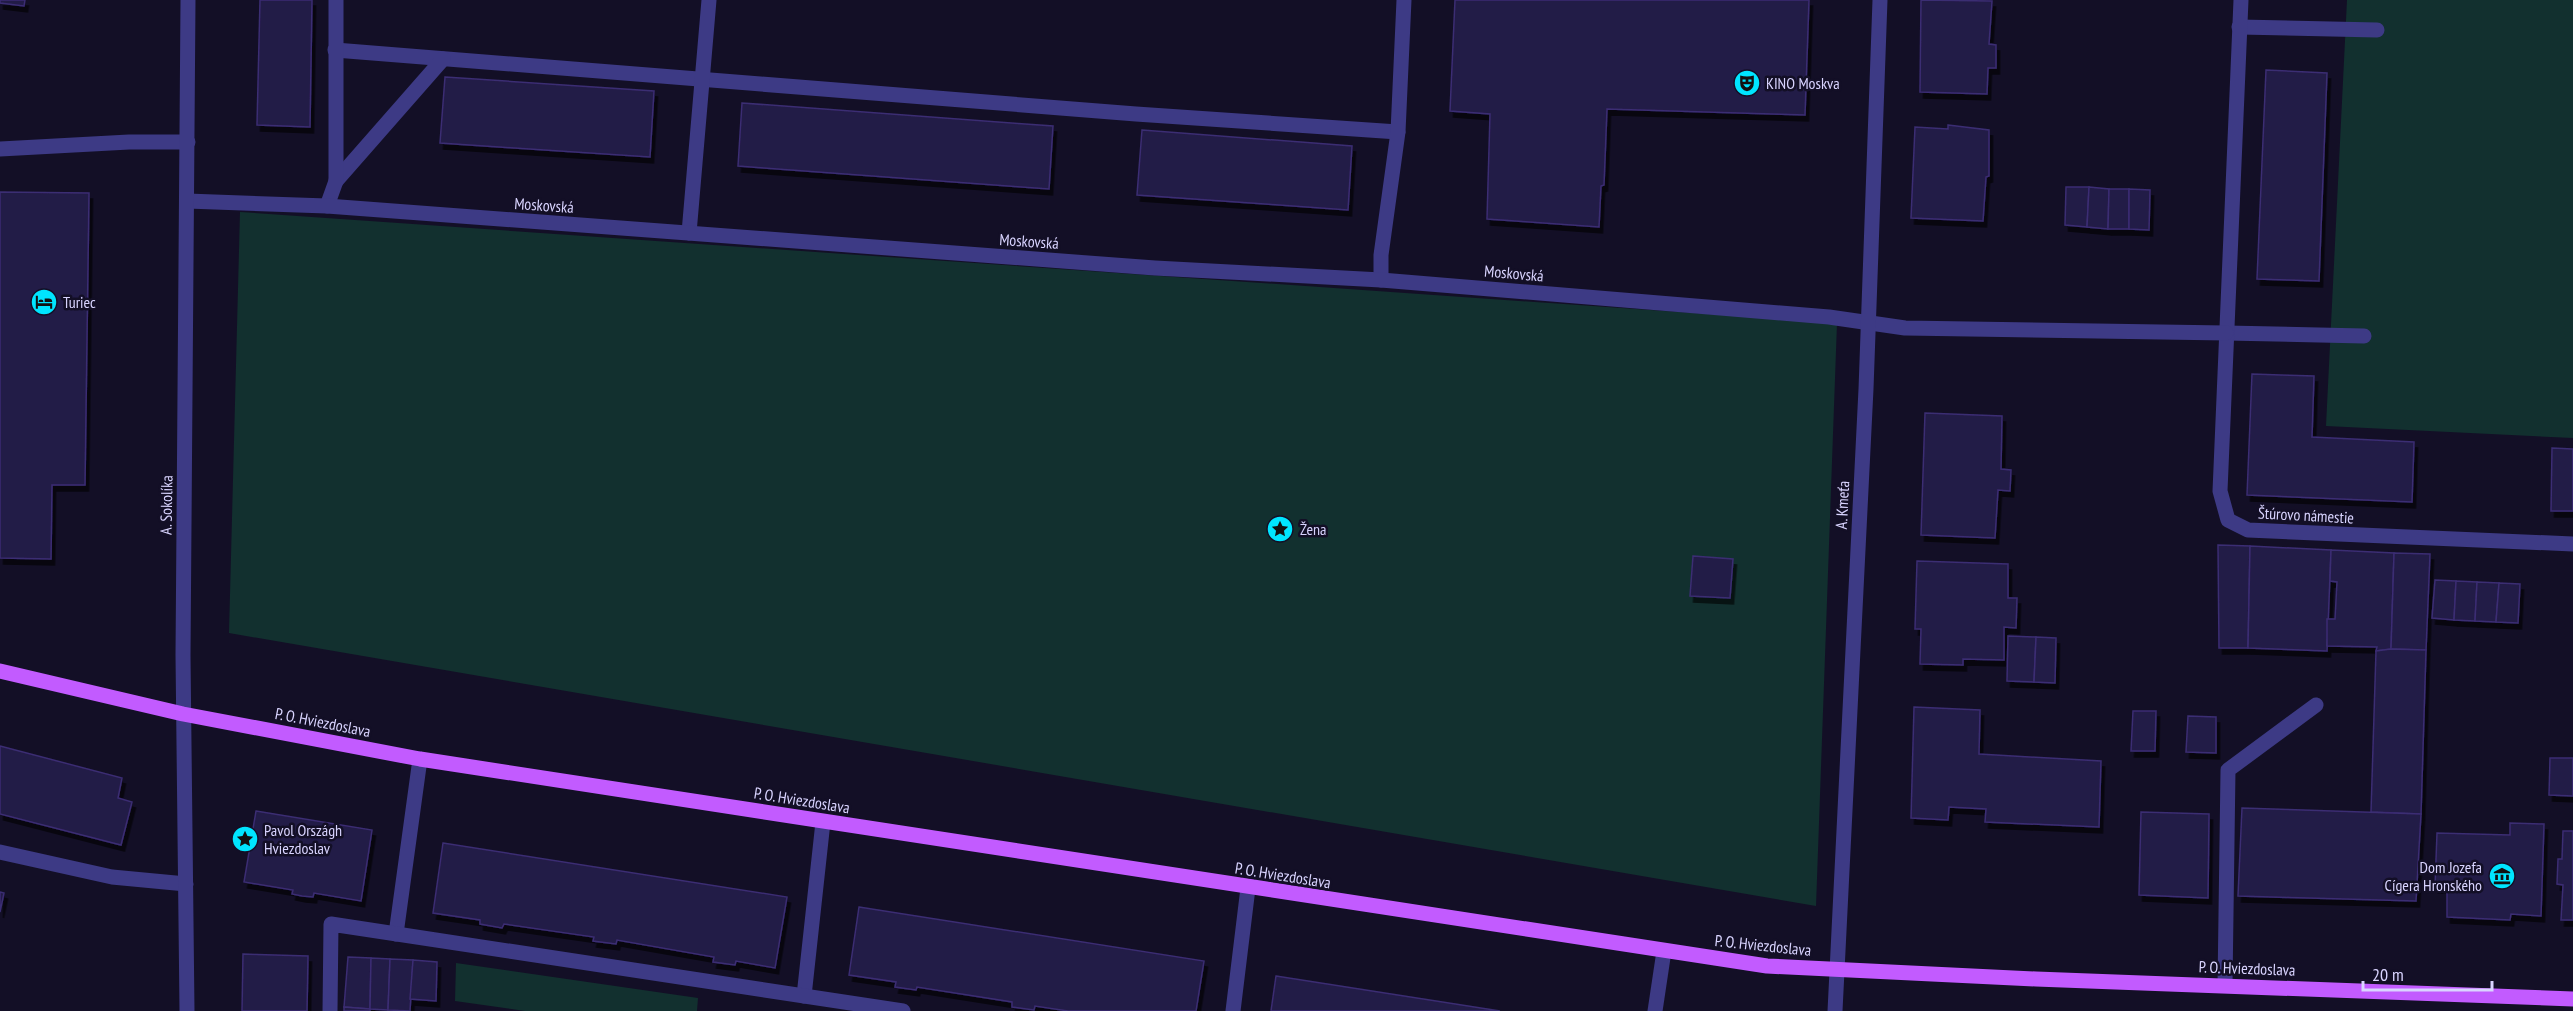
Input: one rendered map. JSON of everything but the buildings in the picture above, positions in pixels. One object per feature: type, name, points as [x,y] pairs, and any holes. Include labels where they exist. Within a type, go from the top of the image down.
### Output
[{"type":"main road","name":"P. O. Hviezdoslava","points":[[0,671],[183,714],[420,759],[1767,966],[1837,971],[2573,999]]},
{"type":"street","name":"A. Sokolíka","points":[[187,1011],[183,714],[188,0]]},
{"type":"street","points":[[327,207],[336,181],[336,0]]},
{"type":"street","points":[[689,233],[708,0]]},
{"type":"street","points":[[1381,280],[1381,255],[1398,132],[1404,0]]},
{"type":"street","name":"A. Kmeťa","points":[[1835,1011],[1868,322],[1880,0]]},
{"type":"street","name":"Štúrovo námestie","points":[[2241,0],[2220,491],[2228,520],[2248,530],[2573,544]]},
{"type":"street","points":[[2239,27],[2377,30]]},
{"type":"street","points":[[335,50],[1136,114],[1398,132]]},
{"type":"street","points":[[336,181],[443,59]]},
{"type":"street","points":[[0,149],[129,141],[188,142]]},
{"type":"street","name":"Moskovská","points":[[187,201],[327,207],[1155,268],[1381,280],[1868,322]]},
{"type":"street","points":[[1868,322],[1905,328],[2364,336]]},
{"type":"street","points":[[2225,985],[2228,770],[2316,705]]},
{"type":"street","points":[[396,934],[420,759]]},
{"type":"street","points":[[804,996],[823,822]]},
{"type":"street","points":[[0,852],[112,878],[186,884]]},
{"type":"street","points":[[1233,1011],[1248,888]]},
{"type":"street","points":[[330,1011],[331,924],[903,1011]]},
{"type":"street","points":[[1655,1011],[1664,951]]},
{"type":"green space","points":[[2347,0],[2573,0],[2573,438],[2326,426]]},
{"type":"green space","points":[[240,212],[1837,323],[1816,906],[229,633]]},
{"type":"green space","points":[[456,963],[698,998],[697,1011],[525,1011],[455,1001]]},
{"type":"place","name":"KINO Moskva","points":[[1747,83]]},
{"type":"place","name":"Turiec","points":[[44,302]]},
{"type":"place","name":"Žena","points":[[1280,529]]},
{"type":"place","name":"Pavol Országh Hviezdoslav","points":[[245,839]]},
{"type":"place","name":"Dom Jozefa Cígera Hronského","points":[[2502,876]]}]
